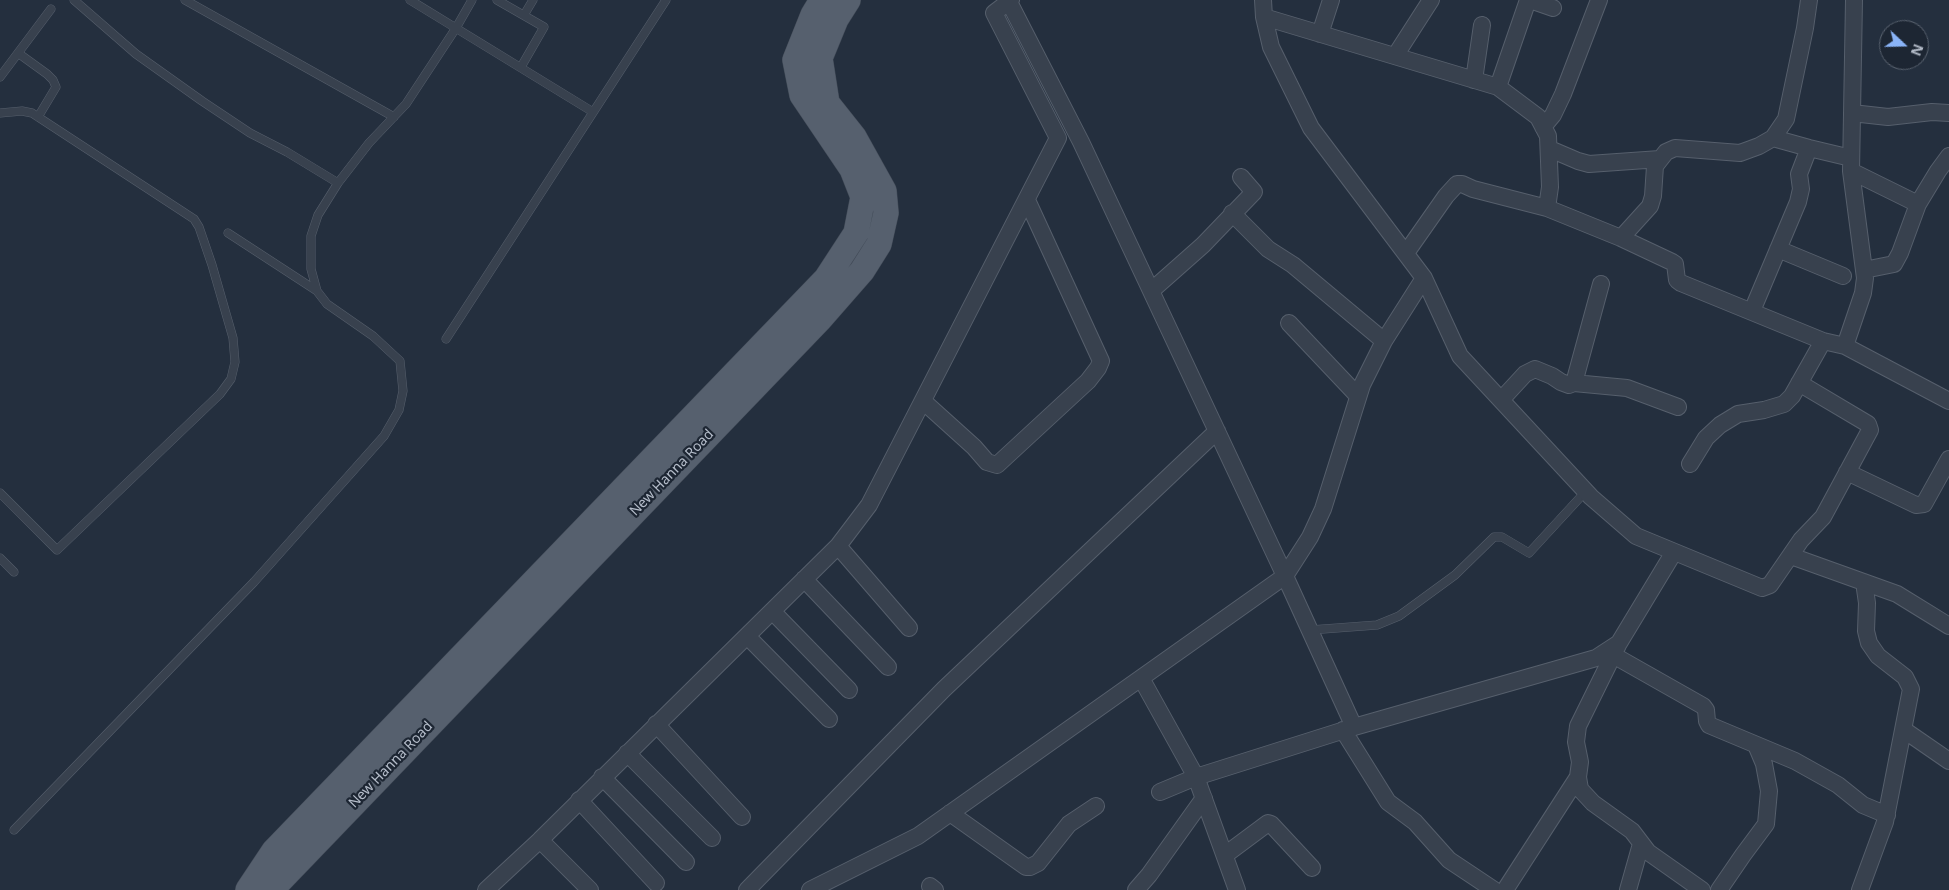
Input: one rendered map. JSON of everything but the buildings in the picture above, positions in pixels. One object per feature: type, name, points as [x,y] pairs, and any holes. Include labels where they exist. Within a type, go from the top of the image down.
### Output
[{"type":"main road","name":"New Hanna Road","points":[[248,890],[274,851],[826,279],[856,232],[864,198],[852,169],[802,95],[795,60],[813,15],[822,0]]},
{"type":"main road","name":"New Hanna Road","points":[[271,890],[813,326],[862,271],[879,244],[886,213],[884,191],[854,138],[827,103],[820,58],[836,20],[848,0]]},
{"type":"street","points":[[1263,0],[1264,17],[1271,47],[1311,128],[1424,278],[1460,356],[1586,491],[1636,536],[1762,588],[1767,588],[1801,540],[1823,517],[1870,430],[1868,424],[1799,384]]},
{"type":"street","points":[[1320,34],[1331,0]]},
{"type":"street","points":[[1394,56],[1431,0]]},
{"type":"street","points":[[1498,87],[1529,0],[1552,8]]},
{"type":"street","points":[[1544,127],[1563,94],[1599,0]]},
{"type":"street","points":[[1621,238],[1650,206],[1656,166],[1666,152],[1675,148],[1740,153],[1773,138],[1786,119],[1809,0]]},
{"type":"street","points":[[1845,346],[1863,293],[1865,278],[1851,164],[1854,0]]},
{"type":"street","points":[[486,890],[540,840],[838,546],[869,505],[1058,138],[994,13],[1010,1],[1081,142],[1285,576],[1309,630],[1348,729],[1388,802],[1415,822],[1449,860],[1494,890]]},
{"type":"street","points":[[1264,17],[1498,87],[1538,117],[1548,136],[1550,187],[1547,208]]},
{"type":"street","points":[[1474,80],[1482,25]]},
{"type":"street","points":[[1852,113],[1888,117],[1932,112],[1949,113]]},
{"type":"street","points":[[1773,138],[1808,148],[1851,164],[1918,204]]},
{"type":"street","points":[[1752,311],[1798,202],[1801,189],[1799,174],[1808,148]]},
{"type":"street","points":[[1550,149],[1589,164],[1660,159]]},
{"type":"street","points":[[1864,270],[1894,264],[1918,204],[1949,156]]},
{"type":"street","points":[[1151,291],[1202,245],[1232,212],[1254,192],[1241,177]]},
{"type":"street","points":[[1406,254],[1457,184],[1462,184],[1473,189],[1547,208],[1621,238],[1675,264],[1677,280],[1681,283],[1823,341],[1845,346],[1949,401]]},
{"type":"street","points":[[923,402],[974,447],[987,462],[997,465],[1088,381],[1098,368],[1101,361],[1027,200]]},
{"type":"street","points":[[1232,212],[1268,249],[1293,265],[1384,341]]},
{"type":"street","points":[[1778,249],[1844,276]]},
{"type":"street","points":[[810,890],[918,836],[1285,576],[1310,537],[1323,509],[1362,385],[1384,341],[1424,278]]},
{"type":"street","points":[[1574,383],[1601,284]]},
{"type":"street","points":[[1289,322],[1358,396]]},
{"type":"street","points":[[1690,464],[1706,438],[1720,424],[1738,414],[1764,410],[1784,404],[1792,396],[1823,341]]},
{"type":"street","points":[[1502,400],[1526,374],[1535,369],[1569,385],[1574,383],[1627,388],[1678,407]]},
{"type":"street","points":[[747,890],[944,690],[1217,431]]},
{"type":"street","points":[[1847,472],[1916,505],[1924,504],[1949,459]]},
{"type":"street","points":[[838,546],[909,628]]},
{"type":"street","points":[[1674,552],[1616,649],[1578,726],[1576,742],[1580,762],[1578,777],[1580,788],[1593,803],[1632,831],[1648,852],[1702,890]]},
{"type":"street","points":[[1790,556],[1897,594],[1949,626]]},
{"type":"street","points":[[804,579],[888,667]]},
{"type":"street","points":[[1860,890],[1887,815],[1911,688],[1905,677],[1878,656],[1869,643],[1866,631],[1867,603],[1864,582]]},
{"type":"street","points":[[772,610],[849,690]]},
{"type":"street","points":[[746,636],[829,719]]},
{"type":"street","points":[[1160,792],[1196,777],[1348,729],[1596,658],[1616,649]]},
{"type":"street","points":[[1616,649],[1703,706],[1710,725],[1795,761],[1838,785],[1863,805],[1887,815]]},
{"type":"street","points":[[1141,678],[1196,777],[1237,890]]},
{"type":"street","points":[[656,724],[742,817]]},
{"type":"street","points":[[1904,730],[1949,761]]},
{"type":"street","points":[[1719,890],[1766,824],[1769,791],[1764,764],[1756,745]]},
{"type":"street","points":[[627,753],[712,838]]},
{"type":"street","points":[[602,777],[686,862]]},
{"type":"street","points":[[1505,890],[1578,777]]},
{"type":"street","points":[[1136,890],[1150,875],[1204,798]]},
{"type":"street","points":[[580,800],[656,883]]},
{"type":"street","points":[[950,813],[1026,867],[1030,867],[1038,863],[1069,824],[1096,806]]},
{"type":"street","points":[[1225,855],[1268,823],[1312,868]]},
{"type":"street","points":[[540,840],[590,890]]},
{"type":"street","points":[[1628,890],[1641,844]]},
{"type":"lane","points":[[74,0],[136,54],[202,101],[250,133],[287,152],[338,184]]},
{"type":"lane","points":[[184,0],[394,118]]},
{"type":"lane","points":[[410,0],[593,112]]},
{"type":"lane","points":[[14,830],[254,582],[384,436],[399,410],[403,391],[400,361],[373,336],[326,304],[317,291],[311,269],[311,236],[318,215],[338,184],[369,142],[406,104],[472,0]]},
{"type":"lane","points":[[497,0],[544,27],[521,67]]},
{"type":"lane","points":[[524,15],[533,0]]},
{"type":"lane","points":[[446,339],[666,0]]},
{"type":"lane","points":[[0,77],[51,9]]},
{"type":"lane","points":[[18,53],[47,74],[53,80],[56,87],[38,117]]},
{"type":"lane","points":[[0,113],[22,111],[32,113],[194,219],[212,264],[232,338],[235,362],[231,379],[220,394],[57,550],[0,493]]},
{"type":"lane","points":[[228,233],[317,291]]},
{"type":"lane","points":[[1309,630],[1377,625],[1399,616],[1455,575],[1494,537],[1502,537],[1529,553],[1586,491]]},
{"type":"lane","points":[[0,558],[14,572]]}]
